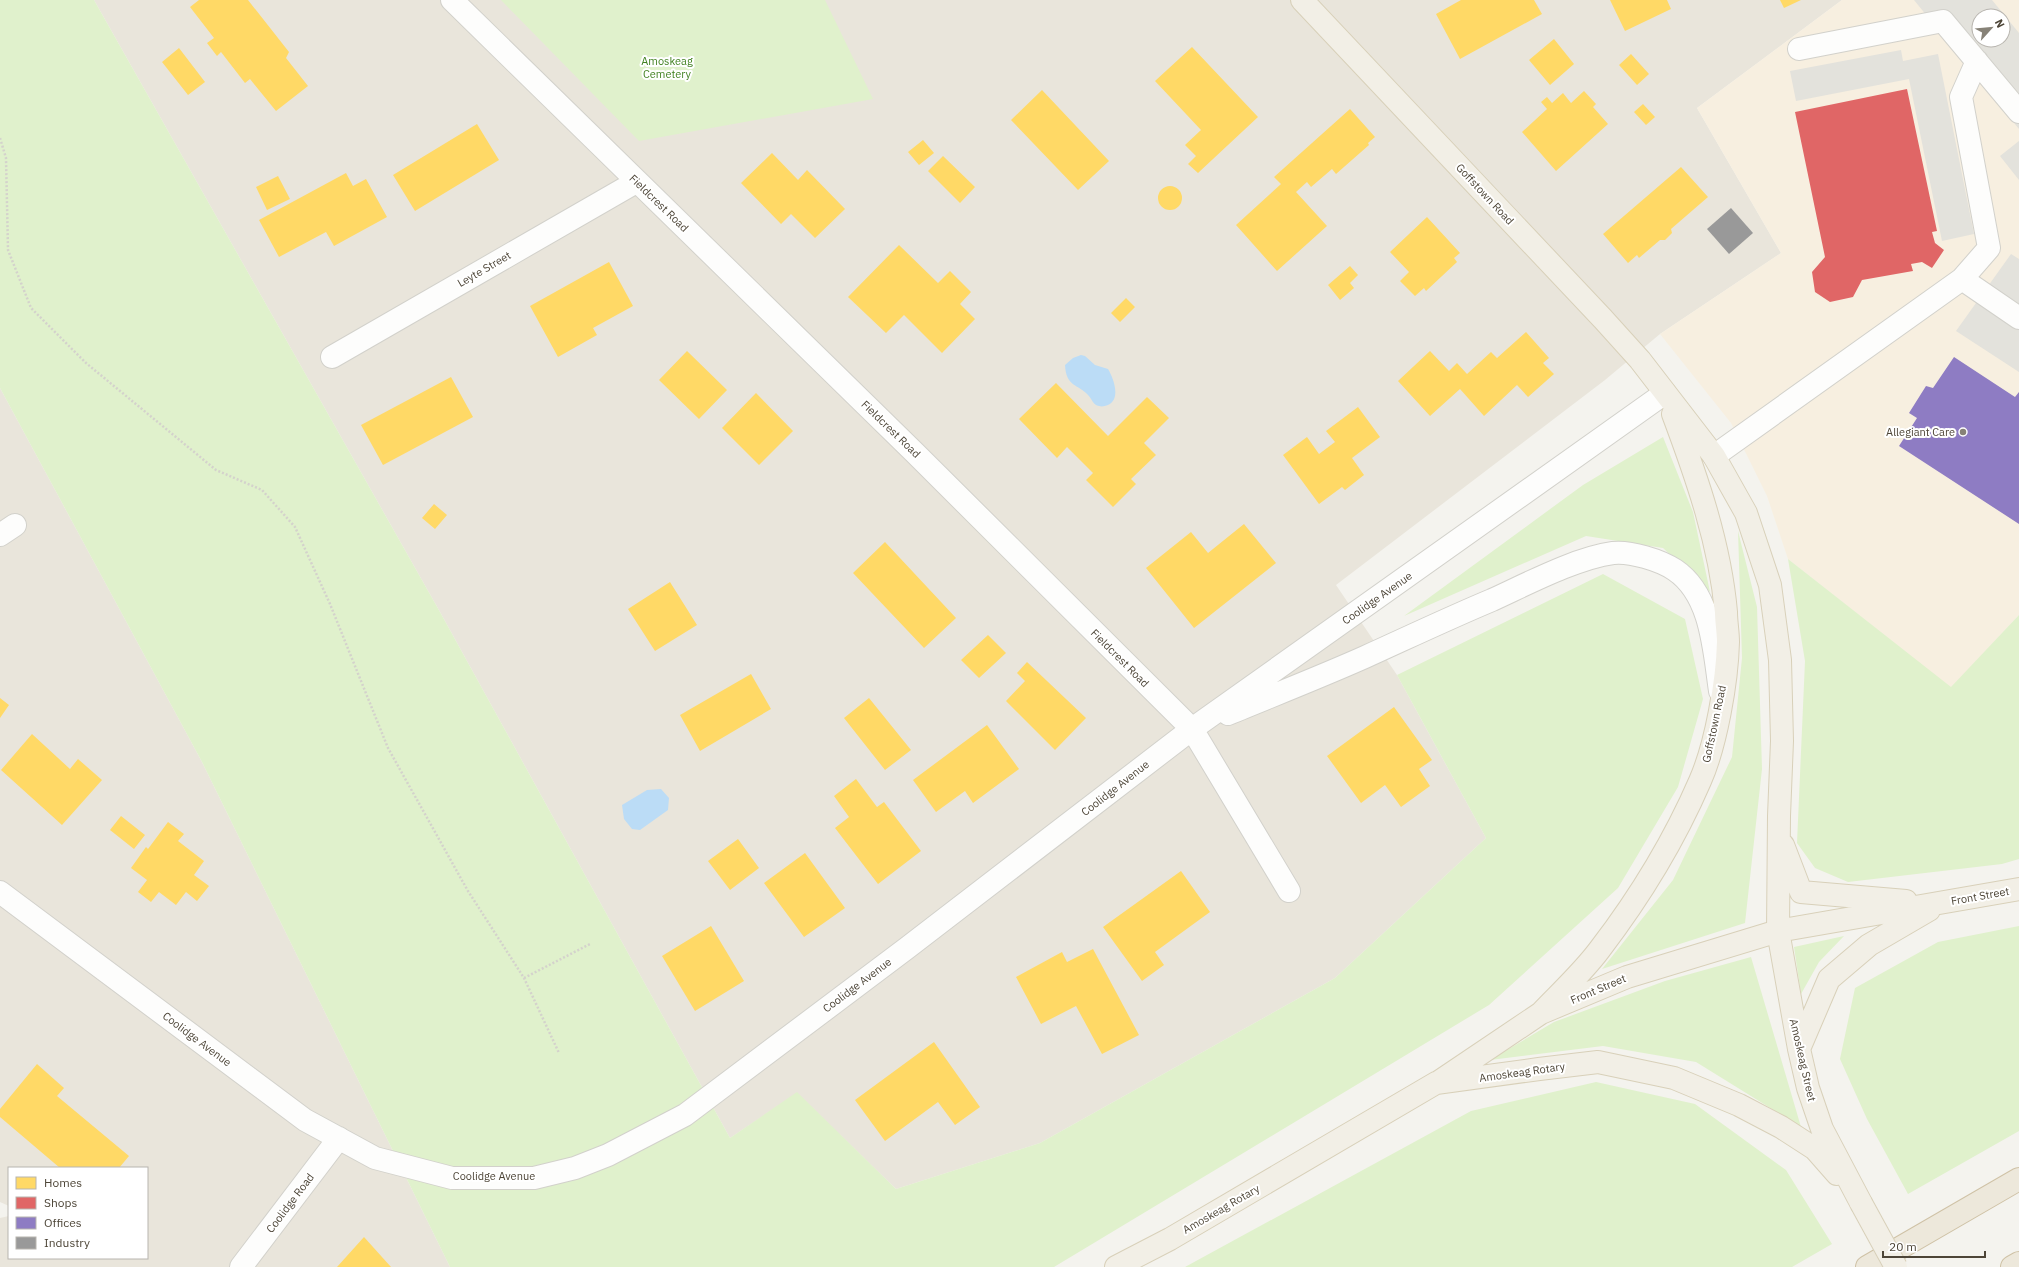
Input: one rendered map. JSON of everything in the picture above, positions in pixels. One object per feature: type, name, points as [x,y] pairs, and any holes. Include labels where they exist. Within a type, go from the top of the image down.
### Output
[{"type":"highway","points":[[1867,1267],[2019,1179]]},
{"type":"highway","points":[[2012,1267],[2019,1263]]},
{"type":"main road","name":"Goffstown Road","points":[[1302,0],[1603,319],[1665,392],[1714,456],[1746,512],[1770,585],[1780,660],[1782,741],[1778,931]]},
{"type":"main road","name":"Goffstown Road","points":[[1541,1013],[1599,950],[1644,888],[1701,780],[1712,744],[1721,703],[1728,642],[1723,580],[1711,528],[1694,471],[1665,392]]},
{"type":"main road","points":[[1779,833],[1801,892],[1941,903]]},
{"type":"main road","name":"Front Street","points":[[1436,1084],[1541,1013],[1627,976],[1778,931],[2019,889]]},
{"type":"main road","points":[[1799,1049],[1829,979],[1869,945],[1941,903]]},
{"type":"main road","name":"Amoskeag Street","points":[[1778,931],[1799,1049],[1808,1088],[1822,1128],[1861,1203]]},
{"type":"main road","name":"Amoskeag Rotary","points":[[1116,1267],[1170,1239],[1436,1084],[1598,1062],[1674,1078],[1739,1105],[1786,1130],[1815,1149],[1861,1203],[1896,1267]]},
{"type":"street","name":"Fieldcrest Road","points":[[452,0],[636,182],[914,452],[1192,729],[1289,891]]},
{"type":"street","points":[[1799,49],[1942,22],[1977,61],[2019,112]]},
{"type":"street","points":[[1714,456],[1962,279],[1989,248],[1961,97],[1977,61]]},
{"type":"street","name":"Leyte Street","points":[[332,357],[636,182]]},
{"type":"street","points":[[1962,279],[2019,318]]},
{"type":"street","name":"Coolidge Avenue","points":[[0,892],[305,1120],[375,1158],[452,1178],[534,1178],[575,1168],[608,1155],[685,1115],[900,953],[1192,729],[1665,392]]},
{"type":"street","points":[[1192,729],[1364,658],[1460,613],[1578,563],[1591,558],[1615,553],[1649,558],[1675,570],[1694,589],[1707,617],[1712,639],[1721,703]]},
{"type":"street","name":"Coolidge Road","points":[[241,1267],[339,1138]]},
{"type":"path","points":[[0,138],[6,158],[8,250],[31,308],[86,363],[216,470],[262,490],[295,527],[330,604],[388,748],[468,891],[524,978],[559,1053]]},
{"type":"path","points":[[524,978],[590,944]]},
{"type":"shaded area","points":[[94,0],[1842,0],[1697,108],[1781,253],[1660,334],[1605,380],[1336,585],[1397,675],[1486,838],[1335,978],[1040,1143],[896,1189],[797,1093],[730,1138],[440,612]]},
{"type":"shaded area","points":[[1842,0],[2019,0],[2019,615],[1951,688],[1788,559],[1767,496],[1731,423],[1660,334],[1781,253],[1697,108]]},
{"type":"shaded area","points":[[1914,0],[1992,0],[1999,8],[1971,8],[1971,48],[2011,48],[2011,23],[2019,33],[2019,129]]},
{"type":"shaded area","points":[[1901,50],[1903,61],[1938,54],[1974,234],[1942,241],[1909,79],[1796,101],[1790,71]]},
{"type":"shaded area","points":[[2019,141],[2019,180],[2000,156]]},
{"type":"shaded area","points":[[2011,254],[2019,259],[2019,372],[1956,331]]},
{"type":"shaded area","points":[[0,388],[202,762],[450,1267],[0,1267],[0,1218],[8,1216],[8,1259],[148,1259],[148,1167],[8,1167],[8,1206],[0,1202]]},
{"type":"green space","points":[[0,0],[94,0],[440,612],[730,1138],[797,1092],[896,1189],[1040,1143],[1335,978],[1486,838],[1397,675],[1603,574],[1685,619],[1703,699],[1678,787],[1618,888],[1489,1005],[1054,1267],[450,1267],[202,762],[0,388]]},
{"type":"green space","name":"Amoskeag Cemetery","points":[[501,0],[825,0],[873,99],[639,141]]},
{"type":"green space","points":[[1663,437],[1693,512],[1710,592],[1663,548],[1586,536],[1404,616],[1583,485]]},
{"type":"green space","points":[[1738,531],[1757,607],[1762,769],[1745,923],[1602,969],[1673,880],[1732,757],[1742,658]]},
{"type":"green space","points":[[1788,559],[1951,687],[2019,615],[2019,859],[2002,864],[1848,882],[1815,868],[1797,843],[1805,661]]},
{"type":"green space","points":[[2019,926],[2019,1131],[1908,1194],[1867,1119],[1840,1059],[1855,988],[1938,942]]},
{"type":"green space","points":[[1844,936],[1819,962],[1801,994],[1794,947]]},
{"type":"green space","points":[[1751,957],[1801,1127],[1696,1062],[1603,1046],[1490,1060],[1554,1022],[1665,981]]},
{"type":"green space","points":[[1596,1082],[1695,1104],[1786,1170],[1832,1244],[1792,1267],[1185,1267],[1471,1111]]},
{"type":"water","points":[[1081,355],[1085,356],[1095,365],[1108,369],[1114,383],[1115,394],[1112,402],[1108,405],[1101,406],[1095,404],[1084,391],[1070,381],[1065,365],[1073,358]]},
{"type":"water","points":[[661,789],[669,798],[668,810],[640,830],[632,829],[624,819],[622,805],[647,790]]},
{"type":"building: Homes","points":[[199,0],[248,0],[289,52],[286,58],[308,86],[276,111],[250,79],[245,83],[221,52],[217,56],[207,43],[214,38],[190,7]]},
{"type":"building: Homes","points":[[1461,0],[1534,0],[1542,14],[1460,59],[1436,14]]},
{"type":"building: Homes","points":[[1610,0],[1667,0],[1671,9],[1625,31]]},
{"type":"building: Homes","points":[[1780,0],[1801,0],[1784,8]]},
{"type":"building: Homes","points":[[1554,39],[1574,64],[1550,85],[1529,60]]},
{"type":"building: Homes","points":[[1192,47],[1258,117],[1198,173],[1188,164],[1196,156],[1185,145],[1201,130],[1155,81]]},
{"type":"building: Homes","points":[[179,48],[205,82],[188,95],[162,62]]},
{"type":"building: Homes","points":[[1631,54],[1649,74],[1637,85],[1619,65]]},
{"type":"building: Homes","points":[[1042,90],[1109,161],[1078,190],[1011,120]]},
{"type":"building: Homes","points":[[1584,91],[1596,104],[1593,107],[1608,124],[1556,171],[1522,132],[1547,109],[1541,102],[1547,97],[1552,103],[1563,93],[1571,103]]},
{"type":"building: Homes","points":[[1643,104],[1655,117],[1646,125],[1634,112]]},
{"type":"building: Homes","points":[[1350,109],[1375,137],[1368,143],[1369,145],[1336,174],[1332,169],[1311,187],[1307,182],[1296,192],[1327,226],[1277,271],[1236,225],[1281,184],[1274,177]]},
{"type":"building: Homes","points":[[477,124],[499,160],[415,211],[393,175]]},
{"type":"building: Homes","points":[[923,140],[934,153],[919,165],[908,152]]},
{"type":"building: Homes","points":[[772,153],[798,180],[807,170],[845,209],[815,238],[791,214],[781,224],[741,183]]},
{"type":"building: Homes","points":[[943,156],[975,187],[960,203],[928,171]]},
{"type":"building: Homes","points":[[1681,167],[1708,197],[1671,229],[1672,233],[1665,240],[1660,240],[1639,258],[1637,255],[1628,263],[1603,234]]},
{"type":"building: Homes","points":[[346,173],[353,186],[366,179],[387,217],[334,246],[326,232],[279,257],[259,220]]},
{"type":"building: Homes","points":[[278,176],[290,199],[267,210],[256,187]]},
{"type":"building: Homes","points":[[1170,186],[1179,189],[1182,198],[1179,207],[1170,210],[1161,207],[1158,198],[1161,189]]},
{"type":"building: Homes","points":[[1427,217],[1460,253],[1454,258],[1457,262],[1426,291],[1424,288],[1415,296],[1400,281],[1409,272],[1390,252]]},
{"type":"building: Homes","points":[[899,245],[938,283],[950,271],[971,292],[960,304],[975,319],[942,353],[904,315],[886,333],[848,297]]},
{"type":"building: Homes","points":[[609,262],[633,306],[593,328],[597,335],[558,357],[530,306]]},
{"type":"building: Homes","points":[[1350,266],[1358,275],[1350,283],[1354,288],[1340,300],[1328,285]]},
{"type":"building: Homes","points":[[1126,298],[1135,307],[1120,322],[1111,313]]},
{"type":"building: Homes","points":[[1526,332],[1549,358],[1543,363],[1554,374],[1528,397],[1517,385],[1484,416],[1460,389],[1430,416],[1398,381],[1430,351],[1449,371],[1457,363],[1467,374],[1491,352],[1497,358]]},
{"type":"building: Homes","points":[[687,351],[727,390],[699,419],[659,380]]},
{"type":"building: Homes","points":[[451,377],[473,417],[383,465],[361,425]]},
{"type":"building: Homes","points":[[1056,383],[1108,436],[1147,397],[1169,418],[1144,443],[1156,455],[1131,479],[1136,484],[1113,507],[1086,480],[1093,473],[1067,447],[1057,458],[1019,419]]},
{"type":"building: Homes","points":[[756,393],[793,431],[759,465],[722,428]]},
{"type":"building: Homes","points":[[1358,407],[1380,437],[1352,458],[1364,475],[1345,490],[1342,487],[1319,504],[1283,455],[1307,437],[1319,454],[1335,442],[1326,431]]},
{"type":"building: Homes","points":[[434,504],[447,515],[435,529],[422,518]]},
{"type":"building: Homes","points":[[1244,524],[1276,563],[1194,628],[1146,568],[1191,532],[1208,553]]},
{"type":"building: Homes","points":[[885,542],[956,618],[924,648],[853,573]]},
{"type":"building: Homes","points":[[670,582],[697,625],[655,651],[628,609]]},
{"type":"building: Homes","points":[[988,635],[1006,653],[979,678],[961,660]]},
{"type":"building: Homes","points":[[1027,662],[1086,718],[1055,750],[1006,701],[1025,681],[1017,673]]},
{"type":"building: Homes","points":[[751,674],[771,709],[700,751],[680,715]]},
{"type":"building: Homes","points":[[0,698],[9,705],[0,718]]},
{"type":"building: Homes","points":[[869,698],[911,750],[885,770],[844,718]]},
{"type":"building: Homes","points":[[1394,707],[1432,760],[1419,769],[1430,786],[1401,807],[1385,785],[1361,803],[1327,756]]},
{"type":"building: Homes","points":[[987,725],[1019,769],[973,803],[965,791],[936,812],[913,780]]},
{"type":"building: Homes","points":[[32,734],[70,769],[78,759],[102,780],[62,825],[1,770]]},
{"type":"building: Homes","points":[[856,779],[877,807],[884,802],[921,851],[878,884],[835,828],[849,817],[834,796]]},
{"type":"building: Homes","points":[[121,816],[145,835],[134,849],[110,830]]},
{"type":"building: Homes","points":[[168,822],[184,834],[178,841],[204,861],[194,875],[209,886],[197,901],[186,892],[176,905],[159,892],[151,902],[138,892],[147,880],[131,868],[146,847],[148,849]]},
{"type":"building: Homes","points":[[738,839],[759,868],[730,890],[708,861]]},
{"type":"building: Homes","points":[[805,853],[845,908],[804,937],[764,883]]},
{"type":"building: Homes","points":[[1181,871],[1210,912],[1155,952],[1164,965],[1142,981],[1103,927]]},
{"type":"building: Homes","points":[[711,926],[744,981],[695,1011],[662,956]]},
{"type":"building: Homes","points":[[1093,949],[1139,1035],[1102,1054],[1076,1006],[1041,1024],[1016,977],[1062,952],[1067,962]]},
{"type":"building: Homes","points":[[934,1042],[980,1107],[955,1125],[938,1102],[885,1141],[855,1100]]},
{"type":"building: Homes","points":[[37,1064],[64,1088],[57,1096],[129,1156],[120,1167],[59,1167],[0,1117],[0,1109]]},
{"type":"building: Homes","points":[[364,1237],[391,1267],[337,1267]]},
{"type":"building: Shops","points":[[1907,89],[1937,231],[1932,232],[1935,243],[1944,250],[1932,268],[1922,262],[1911,264],[1913,271],[1862,280],[1853,297],[1830,302],[1815,292],[1812,272],[1825,257],[1795,112]]},
{"type":"building: Offices","name":"Allegiant Care","points":[[1954,357],[2015,397],[2019,392],[2019,524],[1899,446],[1917,418],[1909,413],[1926,386],[1933,388]]},
{"type":"building: Industry","points":[[1731,208],[1753,233],[1729,254],[1707,229]]},
{"type":"place","name":"Allegiant Care","points":[[1963,432]]}]
